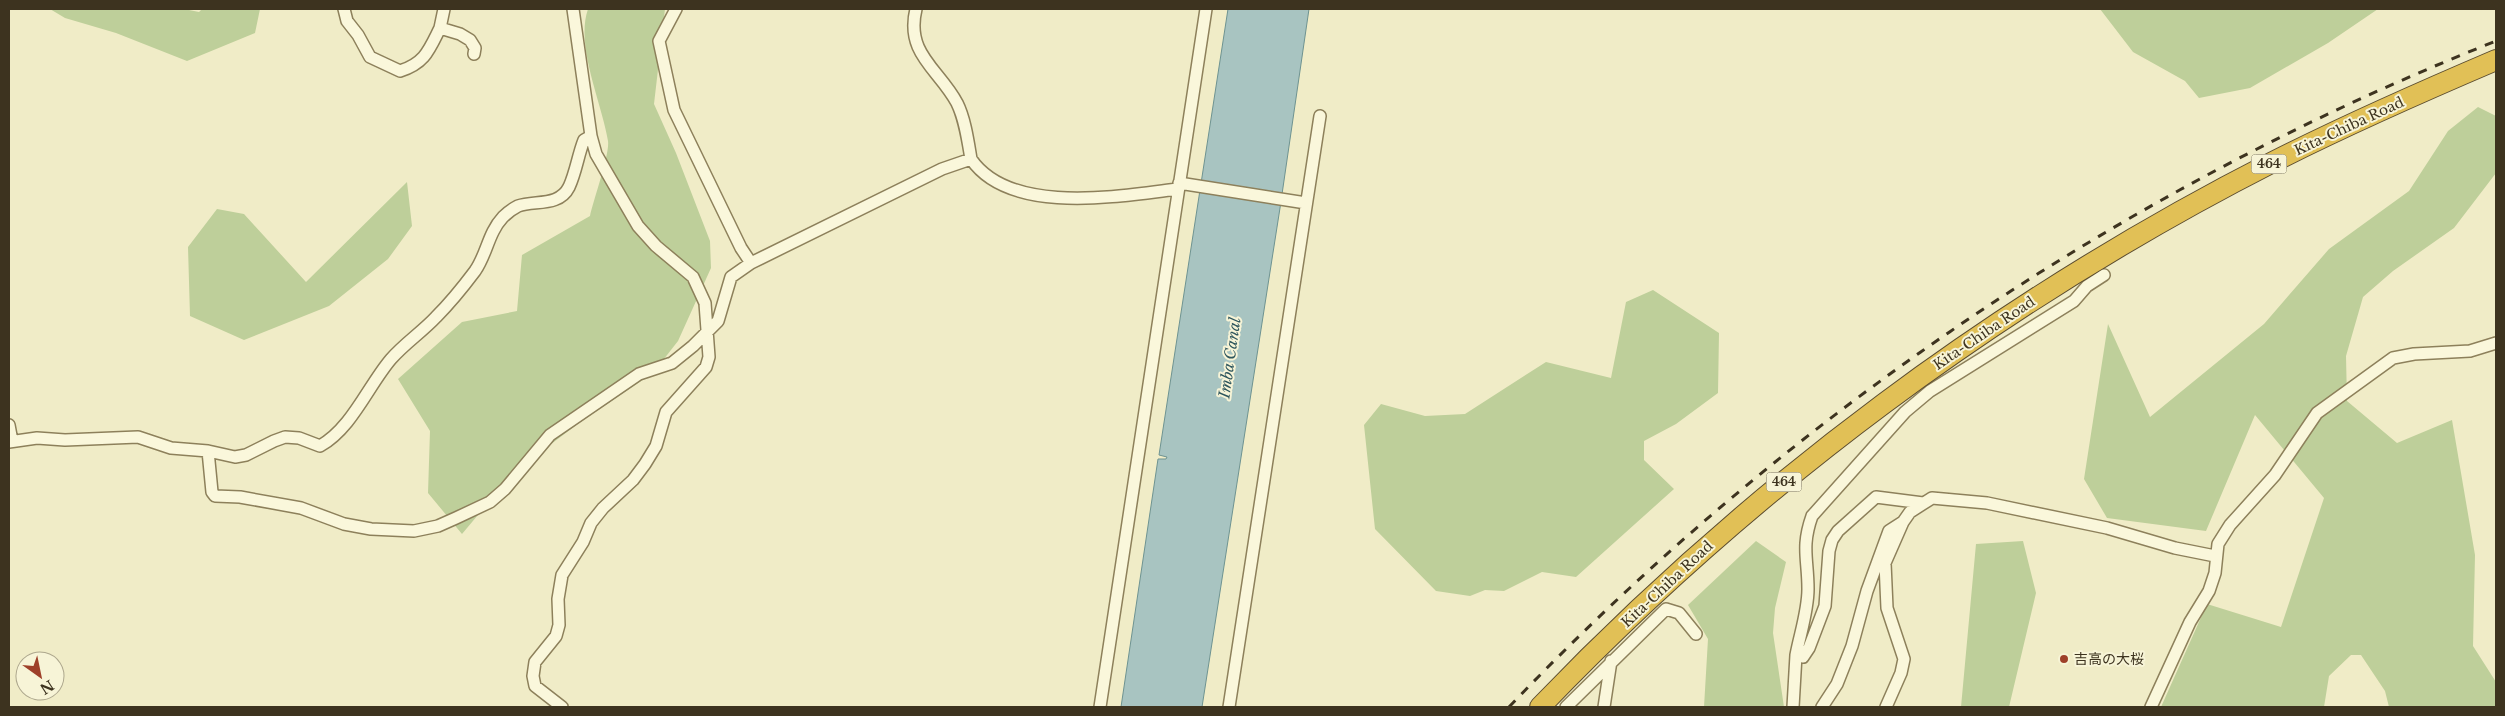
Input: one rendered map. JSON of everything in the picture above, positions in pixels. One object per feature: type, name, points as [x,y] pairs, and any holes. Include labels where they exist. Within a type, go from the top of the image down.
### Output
[{"type":"highway","name":"Kita-Chiba Road","points":[[1540,707],[1643,605],[1709,544],[1802,466],[1915,380],[2052,287],[2126,242],[2273,162],[2419,93],[2496,60]]},
{"type":"street","points":[[344,9],[347,21],[358,35],[370,57],[400,71],[411,67],[425,57],[440,28],[444,9]]},
{"type":"street","points":[[562,707],[535,686],[533,676],[535,662],[556,636],[559,624],[558,599],[562,575],[583,542],[591,523],[603,508],[633,480],[645,464],[656,446],[666,412],[706,367],[710,357],[704,303],[693,277],[656,246],[638,226],[596,154],[591,136],[573,9]]},
{"type":"street","points":[[676,9],[660,41],[674,110],[741,248],[751,262]]},
{"type":"street","points":[[916,9],[917,46],[925,63],[943,81],[958,105],[971,159],[978,169],[1008,187],[1053,197],[1115,196],[1193,185],[1306,203]]},
{"type":"street","points":[[1100,707],[1206,9]]},
{"type":"street","points":[[440,28],[470,40],[475,48],[474,54]]},
{"type":"street","points":[[1229,707],[1320,116]]},
{"type":"street","points":[[9,425],[11,441],[37,438],[64,440],[138,437],[171,448],[208,451],[235,457],[246,455],[274,441],[286,438],[299,438],[320,446],[329,441],[340,430],[379,373],[393,357],[435,318],[461,289],[476,268],[492,233],[503,217],[518,206],[545,202],[564,194],[569,187],[584,140],[591,136]]},
{"type":"street","points":[[208,451],[212,492],[215,496],[240,497],[300,508],[344,524],[371,528],[414,530],[438,526],[490,502],[505,489],[550,435],[639,374],[672,363],[708,333],[718,321],[731,277],[751,262],[942,169],[971,159]]},
{"type":"street","points":[[1793,707],[1796,655],[1808,601],[1804,549],[1806,534],[1812,516],[1905,412],[1930,391],[2074,301],[2087,286],[2104,275]]},
{"type":"street","points":[[2151,707],[2190,622],[2209,591],[2215,573],[2215,556],[2218,544],[2230,525],[2275,475],[2317,413],[2393,358],[2414,354],[2470,351],[2496,343]]},
{"type":"street","points":[[1796,655],[1803,657],[1820,623],[1825,606],[1829,550],[1838,531],[1876,497],[1922,503]]},
{"type":"street","points":[[1886,707],[1901,673],[1904,658],[1887,608],[1885,563],[1903,522],[1910,512],[1932,498],[1987,503],[2107,528],[2175,548],[2215,556]]},
{"type":"street","points":[[1822,707],[1836,684],[1852,646],[1867,591],[1889,531],[1903,522]]},
{"type":"street","points":[[1566,707],[1666,609],[1679,613],[1696,634]]},
{"type":"street","points":[[1604,707],[1611,661]]},
{"type":"green space","points":[[50,9],[184,9],[199,12],[202,9],[260,9],[255,33],[187,61],[116,33],[65,18]]},
{"type":"green space","points":[[588,9],[665,9],[654,104],[676,153],[710,241],[711,268],[678,341],[653,373],[579,423],[514,472],[462,534],[428,493],[430,431],[398,379],[462,322],[517,311],[522,255],[590,216],[604,166],[608,141],[587,57],[585,24]]},
{"type":"green space","points":[[2100,9],[2378,9],[2328,43],[2250,88],[2199,98],[2185,81],[2133,52]]},
{"type":"green space","points":[[2478,107],[2496,116],[2496,173],[2454,228],[2393,271],[2363,297],[2346,356],[2347,401],[2397,443],[2452,420],[2475,555],[2473,646],[2496,682],[2496,707],[2389,707],[2385,691],[2361,655],[2351,655],[2329,676],[2324,707],[2161,707],[2207,604],[2281,627],[2324,498],[2255,415],[2206,531],[2107,518],[2084,479],[2108,324],[2150,417],[2264,324],[2329,249],[2409,191],[2448,131]]},
{"type":"green space","points":[[407,182],[412,226],[388,259],[329,306],[244,340],[190,316],[188,247],[217,209],[244,214],[306,282]]},
{"type":"green space","points":[[1653,290],[1719,333],[1718,393],[1676,424],[1644,441],[1644,460],[1674,489],[1576,577],[1542,572],[1504,591],[1485,590],[1470,596],[1436,591],[1375,529],[1364,425],[1381,404],[1425,416],[1465,414],[1546,362],[1611,378],[1626,302]]},
{"type":"green space","points":[[1756,541],[1786,562],[1775,608],[1773,633],[1784,707],[1704,707],[1708,639],[1688,605]]},
{"type":"green space","points":[[2023,541],[2036,593],[2009,707],[1961,707],[1976,544]]},
{"type":"water","name":"Imba Canal","points":[[1228,9],[1309,9],[1280,208],[1202,707],[1121,707],[1158,459],[1166,459],[1167,457],[1159,455]]},
{"type":"railway","points":[[1509,707],[1616,601],[1728,501],[1845,407],[1966,320],[2093,240],[2223,167],[2358,100],[2496,41]]},
{"type":"place","name":"吉高の大桜","points":[[2064,659]]}]
